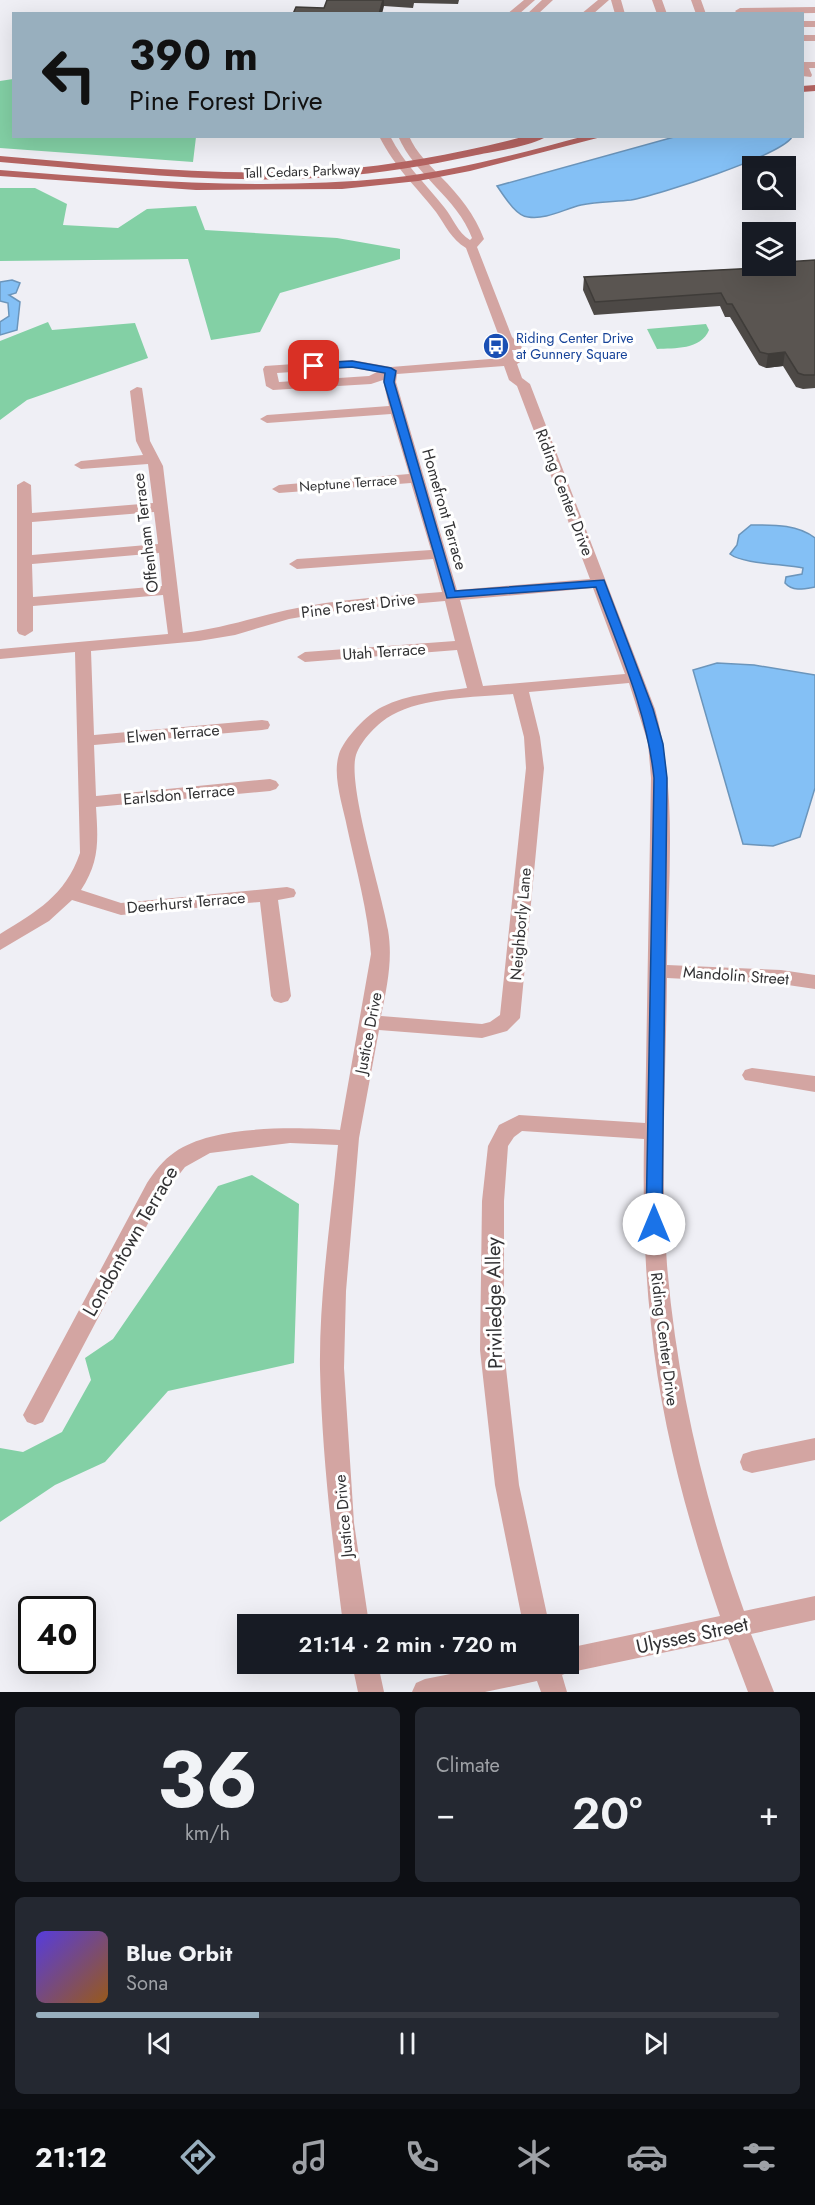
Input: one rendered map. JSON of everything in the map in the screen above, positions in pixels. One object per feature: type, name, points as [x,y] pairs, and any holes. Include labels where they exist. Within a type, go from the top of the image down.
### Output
[{"type":"main road","name":"Tall Cedars Parkway","points":[[0,159],[163,172],[319,174],[401,166],[463,156],[534,138]]},
{"type":"main road","name":"Tall Cedars Parkway","points":[[0,172],[188,186],[271,188],[359,184],[433,175],[489,164],[592,138]]},
{"type":"street","points":[[515,12],[530,0]]},
{"type":"street","points":[[534,12],[548,0]]},
{"type":"street","points":[[589,12],[604,0]]},
{"type":"street","points":[[735,0],[740,12],[815,10]]},
{"type":"street","points":[[804,69],[807,75]]},
{"type":"street","name":"Riding Center Drive","points":[[385,138],[401,166],[440,210],[459,239],[471,246],[506,339],[514,343],[527,380],[524,384]]},
{"type":"street","name":"Riding Center Drive","points":[[404,138],[411,152],[458,205],[476,233],[478,239],[471,246]]},
{"type":"street","name":"Riding Center Drive","points":[[506,339],[503,343],[513,362],[516,380],[524,384],[600,583],[657,744],[660,778],[654,1248],[660,1318],[669,1386],[686,1466],[710,1552],[735,1626],[761,1692]]},
{"type":"street","points":[[391,371],[371,380],[273,386],[270,369],[352,364],[391,371],[513,362]]},
{"type":"street","name":"Homefront Terrace","points":[[391,371],[389,382],[451,595],[476,692]]},
{"type":"street","name":"Offenham Terrace","points":[[137,391],[143,441],[156,466],[176,638]]},
{"type":"street","points":[[267,419],[398,409]]},
{"type":"street","points":[[81,465],[151,459]]},
{"type":"street","name":"Neptune Terrace","points":[[279,489],[418,478]]},
{"type":"street","points":[[24,485],[25,631]]},
{"type":"street","points":[[24,518],[160,507]]},
{"type":"street","points":[[25,560],[166,548]]},
{"type":"street","points":[[297,564],[439,554]]},
{"type":"street","name":"Pine Forest Drive","points":[[0,654],[176,638],[235,630],[321,607],[600,583]]},
{"type":"street","points":[[26,602],[170,590]]},
{"type":"street","name":"Utah Terrace","points":[[304,657],[464,645]]},
{"type":"street","points":[[0,943],[57,906],[70,893],[84,873],[89,853],[83,646]]},
{"type":"street","name":"Justice Drive","points":[[355,1614],[342,1523],[332,1368],[335,1291],[349,1138],[381,954],[380,931],[350,799],[346,766],[348,753],[367,726],[399,704],[436,696],[635,678]]},
{"type":"street","name":"Neighborly Lane","points":[[370,1022],[493,1030],[510,1018],[534,768],[532,737],[520,688]]},
{"type":"street","name":"Elwen Terrace","points":[[85,741],[262,725]]},
{"type":"street","name":"Earlsdon Terrace","points":[[88,802],[270,785]]},
{"type":"street","name":"Deerhurst Terrace","points":[[70,893],[121,909],[287,893]]},
{"type":"street","name":"Deerhurst Terrace","points":[[268,895],[281,996]]},
{"type":"street","name":"Mandolin Street","points":[[657,971],[781,977],[815,981]]},
{"type":"street","points":[[752,1075],[815,1084]]},
{"type":"street","name":"Priviledge Alley","points":[[534,1614],[507,1485],[492,1350],[493,1201],[498,1146],[506,1131],[519,1123],[655,1132]]},
{"type":"street","name":"Londontown Terrace","points":[[35,1415],[155,1190],[175,1161],[208,1145],[290,1135],[349,1138]]},
{"type":"street","points":[[752,1462],[815,1449]]},
{"type":"street","name":"Ulysses Street","points":[[579,1659],[815,1608]]},
{"type":"street","points":[[367,1674],[371,1692]]},
{"type":"street","name":"Ulysses Street","points":[[424,1692],[508,1674]]},
{"type":"street","points":[[554,1674],[554,1692]]},
{"type":"green space","points":[[12,79],[12,138],[196,138],[193,162],[0,148],[0,81]]},
{"type":"green space","points":[[0,188],[35,188],[67,204],[63,225],[118,228],[147,209],[196,206],[205,230],[337,238],[400,249],[400,259],[280,293],[260,332],[211,340],[188,259],[0,261]]},
{"type":"green space","points":[[48,322],[52,330],[135,323],[148,358],[27,400],[0,420],[0,341]]},
{"type":"green space","points":[[706,324],[709,330],[705,337],[694,345],[679,348],[657,349],[647,329]]},
{"type":"green space","points":[[252,1175],[299,1204],[294,1363],[168,1391],[105,1462],[55,1485],[0,1522],[0,1448],[23,1452],[62,1432],[91,1380],[85,1358],[113,1339],[218,1186]]},
{"type":"water","points":[[670,138],[791,138],[783,145],[761,156],[742,156],[742,164],[691,183],[631,200],[587,204],[535,218],[524,216],[511,205],[497,186]]},
{"type":"water","points":[[12,280],[20,283],[16,293],[9,295],[20,302],[17,330],[0,335],[0,322],[9,316],[8,303],[0,301],[0,282]]},
{"type":"water","points":[[751,525],[793,528],[815,538],[815,587],[795,589],[785,583],[786,577],[802,574],[803,568],[754,562],[730,554],[737,545],[739,535]]},
{"type":"water","points":[[717,663],[754,665],[815,675],[815,788],[800,837],[773,846],[743,844],[693,670]]},
{"type":"building","points":[[327,0],[383,0],[380,12],[294,12],[296,7],[324,8]]},
{"type":"building","points":[[815,260],[815,375],[798,373],[785,352],[768,354],[760,352],[732,304],[727,304],[721,293],[595,302],[584,277],[742,269],[742,276],[796,276],[796,261]]},
{"type":"place","name":"Riding Center Drive at Gunnery Square","points":[[496,346]]},
{"type":"route","points":[[314,366],[352,364],[391,371],[388,379],[451,595],[600,583],[620,633],[657,744],[660,778],[654,1224]]}]
